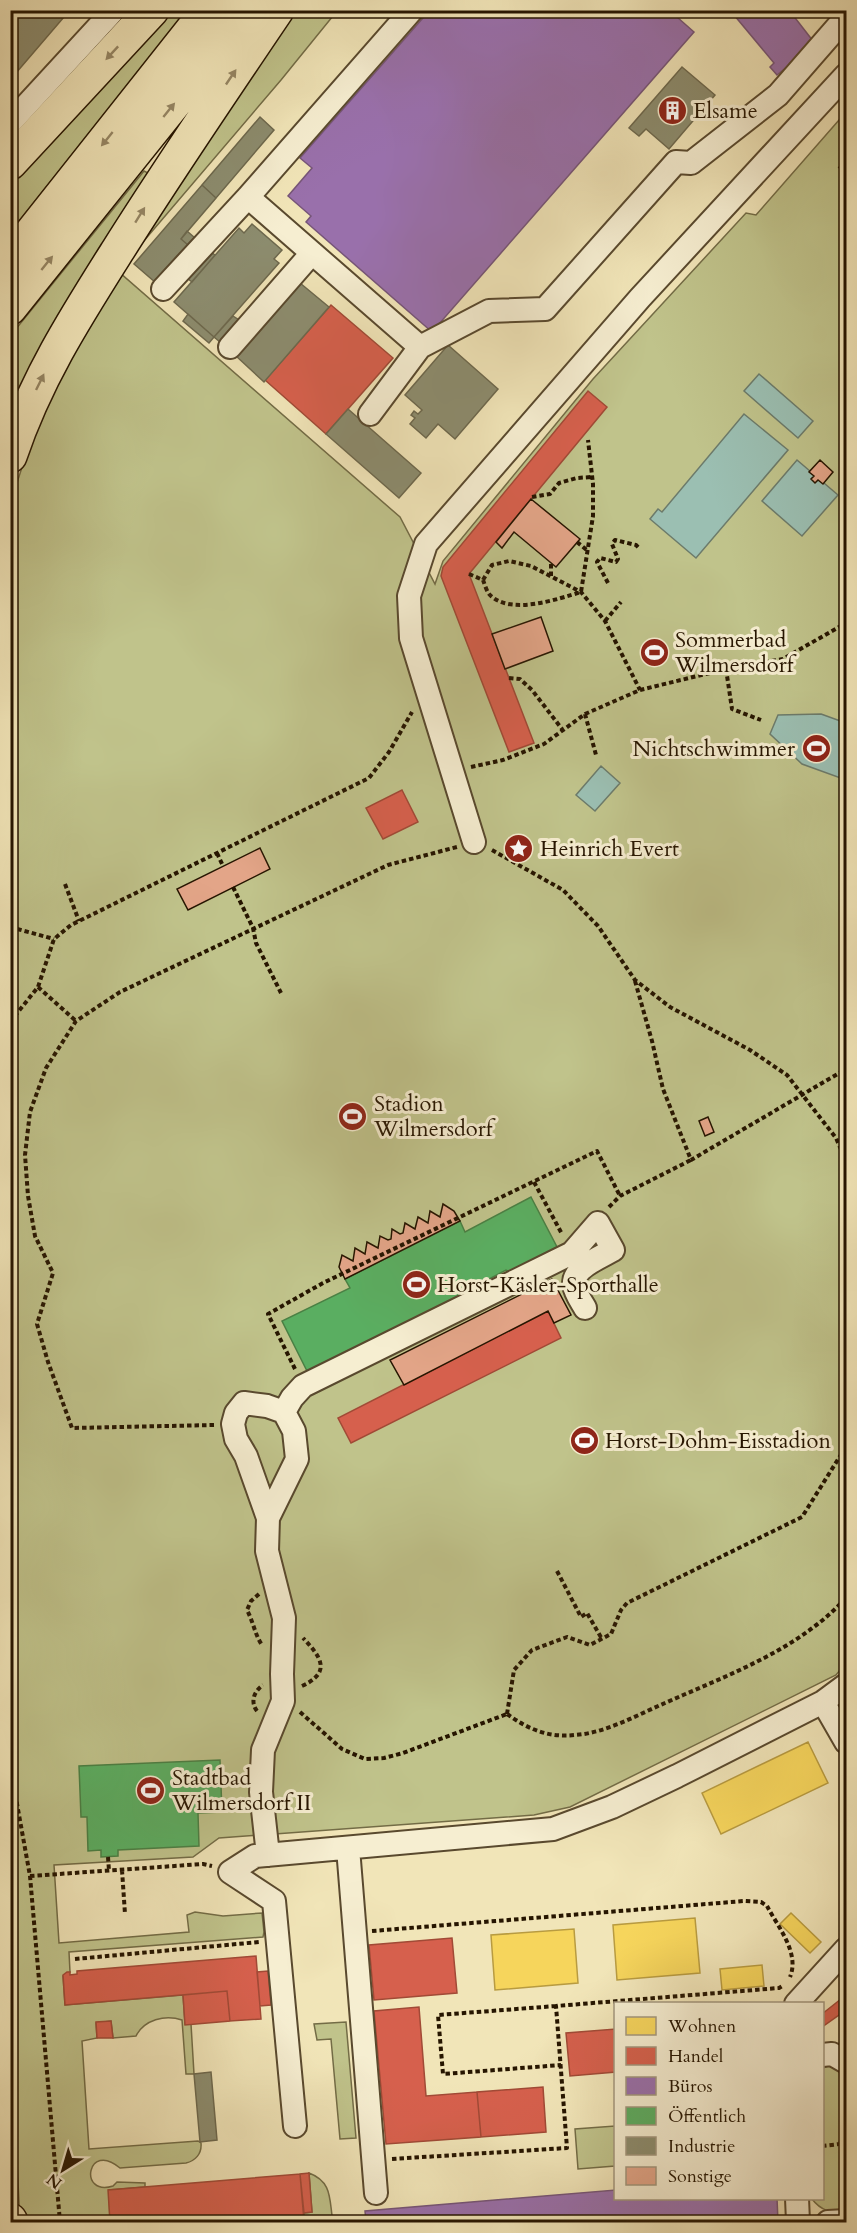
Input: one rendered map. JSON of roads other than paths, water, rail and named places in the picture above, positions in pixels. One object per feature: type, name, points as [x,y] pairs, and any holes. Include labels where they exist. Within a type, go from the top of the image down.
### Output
[{"type":"highway","points":[[10,163],[152,10]]},
{"type":"highway","points":[[10,260],[208,10]]},
{"type":"highway","points":[[10,308],[249,10]]},
{"type":"highway","points":[[10,456],[36,388],[62,338],[175,160],[277,10]]},
{"type":"street","points":[[10,123],[114,10]]},
{"type":"street","points":[[163,289],[248,197],[412,10]]},
{"type":"street","points":[[370,414],[420,347],[489,311],[545,309],[676,162],[691,163],[778,95],[846,17]]},
{"type":"street","points":[[474,842],[411,638],[409,596],[426,544],[640,298],[846,75]]},
{"type":"street","points":[[248,197],[420,347]]},
{"type":"street","points":[[230,347],[312,254]]},
{"type":"street","points":[[285,1412],[292,1398],[303,1386],[572,1253],[598,1223],[613,1250],[589,1263],[573,1281],[574,1288],[585,1308]]},
{"type":"street","points":[[268,1518],[297,1459],[294,1431],[285,1412],[267,1406],[244,1403],[236,1413],[233,1424],[236,1439],[246,1456],[268,1518],[267,1551],[284,1618],[282,1674],[284,1701],[263,1750],[261,1792],[268,1855]]},
{"type":"street","points":[[295,2126],[274,1901],[230,1872],[255,1856],[553,1829],[612,1807],[823,1702],[846,1685]]},
{"type":"street","points":[[823,1702],[846,1742]]},
{"type":"street","points":[[348,1848],[376,2193]]},
{"type":"street","points":[[798,2002],[846,1949]]},
{"type":"street","points":[[824,2055],[831,2054],[846,2062]]},
{"type":"street","points":[[797,2200],[798,2223]]},
{"type":"street","points":[[828,2223],[846,2221]]},
{"type":"water","points":[[759,374],[813,421],[798,438],[744,391]]},
{"type":"water","points":[[744,414],[788,450],[696,558],[650,519],[658,509],[662,512]]},
{"type":"water","points":[[797,460],[838,495],[802,536],[762,501]]},
{"type":"water","name":"Nichtschwimmer","points":[[821,714],[846,723],[846,780],[802,764],[770,734],[778,715]]},
{"type":"water","points":[[601,766],[620,783],[595,811],[576,795]]},
{"type":"place","name":"Elsame","points":[[672,111]]},
{"type":"place","name":"Sommerbad Wilmersdorf","points":[[654,653]]},
{"type":"place","name":"Nichtschwimmer","points":[[816,749]]},
{"type":"place","name":"Heinrich Evert","points":[[519,849]]},
{"type":"place","name":"Stadion Wilmersdorf","points":[[353,1117]]},
{"type":"place","name":"Horst-Käsler-Sporthalle","points":[[416,1285]]},
{"type":"place","name":"Horst-Dohm-Eisstadion","points":[[584,1441]]},
{"type":"place","name":"Stadtbad Wilmersdorf II","points":[[151,1791]]}]
